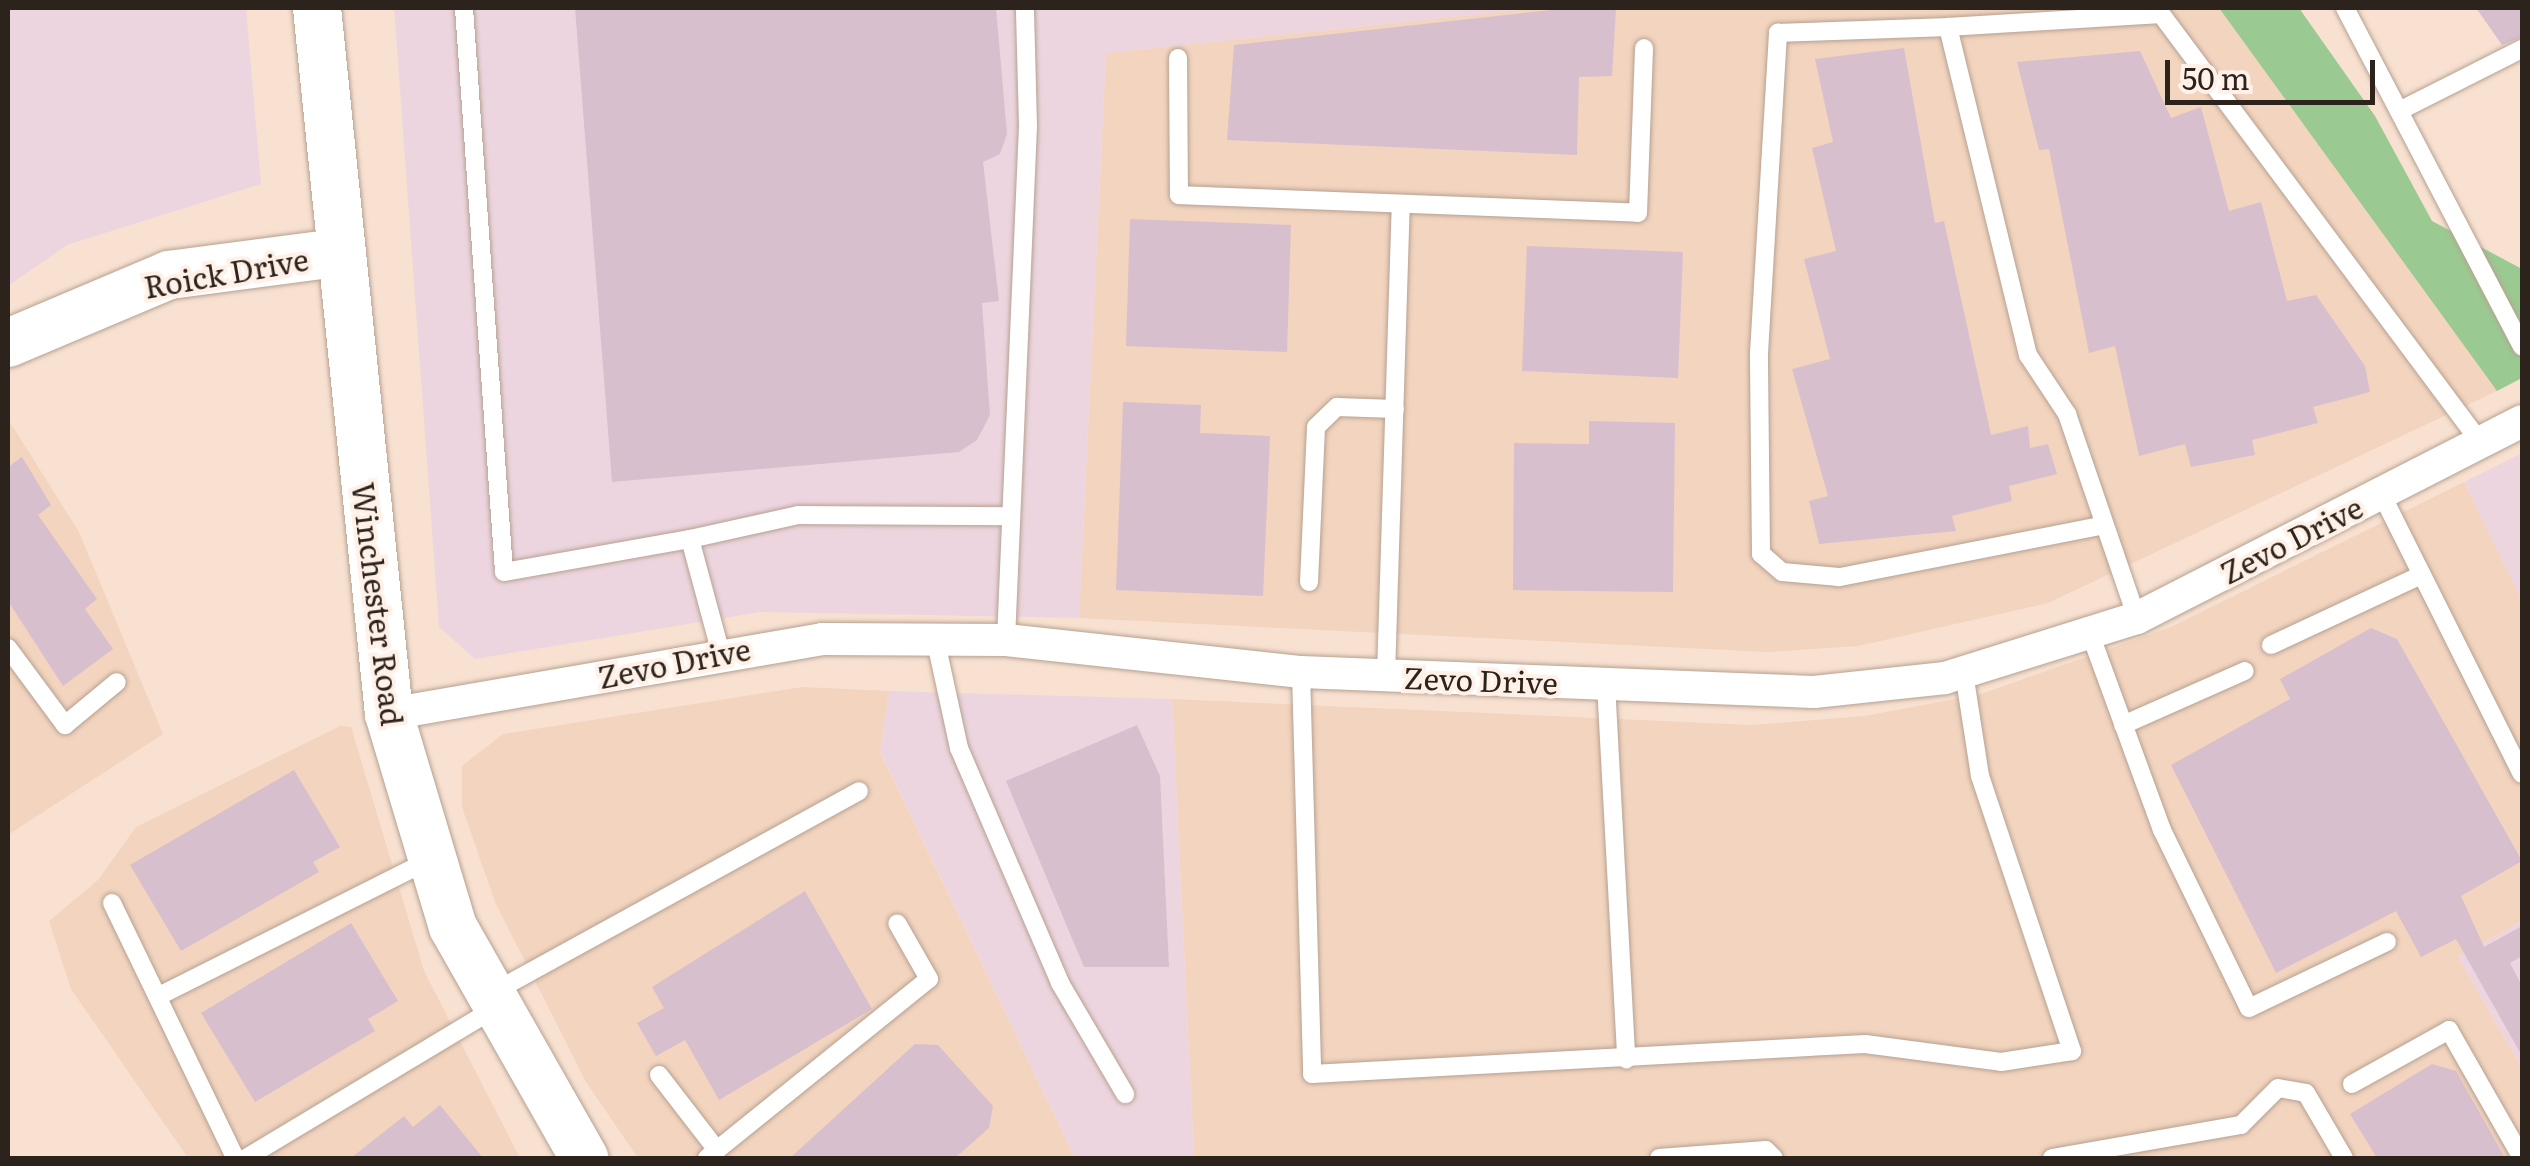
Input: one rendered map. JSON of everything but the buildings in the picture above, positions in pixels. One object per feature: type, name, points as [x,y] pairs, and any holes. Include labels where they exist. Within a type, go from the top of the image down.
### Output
[{"type":"street","name":"Winchester Road","points":[[318,8],[336,252],[390,714],[428,860],[489,1003],[584,1158]]},
{"type":"street","name":"Roick Drive","points":[[8,344],[169,276],[336,252]]},
{"type":"street","name":"Zevo Drive","points":[[390,714],[822,639],[1006,640],[1300,672],[1814,692],[1964,673],[2091,636],[2137,618],[2522,421]]},
{"type":"lane","points":[[464,8],[504,572],[690,539],[798,515],[1008,516]]},
{"type":"lane","points":[[1006,640],[1008,516],[1028,126],[1024,8]]},
{"type":"lane","points":[[2345,8],[2522,346]]},
{"type":"lane","points":[[2100,526],[1839,577],[1782,572],[1761,554],[1760,353],[1778,33],[2161,14],[2480,442]]},
{"type":"lane","points":[[1948,26],[2028,355],[2067,414],[2100,526],[2137,618]]},
{"type":"lane","points":[[1178,58],[1178,195],[1638,213],[1644,48]]},
{"type":"lane","points":[[2399,110],[2522,49]]},
{"type":"lane","points":[[1386,675],[1401,206]]},
{"type":"lane","points":[[1309,582],[1316,427],[1337,407],[1395,409]]},
{"type":"lane","points":[[2381,494],[2522,774]]},
{"type":"lane","points":[[690,539],[722,654]]},
{"type":"lane","points":[[2272,645],[2421,575]]},
{"type":"lane","points":[[2091,636],[2162,830],[2248,1008],[2387,942]]},
{"type":"lane","points":[[935,638],[959,748],[1060,983],[1125,1094]]},
{"type":"lane","points":[[8,648],[65,725],[118,682]]},
{"type":"lane","points":[[2124,725],[2245,671]]},
{"type":"lane","points":[[1300,672],[1312,1074],[1626,1060],[1865,1044],[2002,1062],[2072,1051],[1980,776],[1964,673]]},
{"type":"lane","points":[[1606,684],[1626,1060]]},
{"type":"lane","points":[[246,1158],[489,1003],[859,792]]},
{"type":"lane","points":[[159,996],[428,860]]},
{"type":"lane","points":[[112,903],[235,1158]]},
{"type":"lane","points":[[660,1075],[712,1154],[929,979],[897,923]]},
{"type":"lane","points":[[2352,1084],[2449,1030],[2522,1158]]},
{"type":"lane","points":[[2052,1158],[2241,1125],[2278,1088],[2306,1092],[2344,1158]]},
{"type":"lane","points":[[1659,1158],[1766,1150],[1774,1158]]},
{"type":"shaded area","points":[[8,8],[246,8],[261,184],[67,245],[8,286]]},
{"type":"shaded area","points":[[394,8],[1538,8],[1106,53],[1079,618],[761,612],[475,659],[439,627]]},
{"type":"shaded area","points":[[1538,8],[2219,8],[2497,391],[2048,603],[1858,646],[1768,652],[1079,618],[1106,53]]},
{"type":"shaded area","points":[[8,419],[79,532],[163,734],[8,835]]},
{"type":"shaded area","points":[[2522,453],[2522,601],[2464,482]]},
{"type":"shaded area","points":[[2464,482],[2522,601],[2522,921],[2458,957],[2522,1068],[2522,1158],[1187,1158],[1194,1157],[1172,699],[1752,725],[1865,716],[1981,694],[2171,627]]},
{"type":"shaded area","points":[[802,687],[889,691],[880,752],[1075,1158],[638,1158],[586,1082],[495,902],[462,807],[462,766],[503,734]]},
{"type":"shaded area","points":[[889,691],[1172,699],[1194,1158],[1075,1158],[880,751]]},
{"type":"shaded area","points":[[340,726],[351,727],[424,971],[520,1158],[188,1158],[71,989],[49,921],[98,880],[136,827]]},
{"type":"shaded area","points":[[2522,921],[2522,1068],[2458,957]]},
{"type":"green space","points":[[2219,8],[2299,8],[2375,116],[2432,221],[2522,269],[2522,378],[2497,391]]}]
